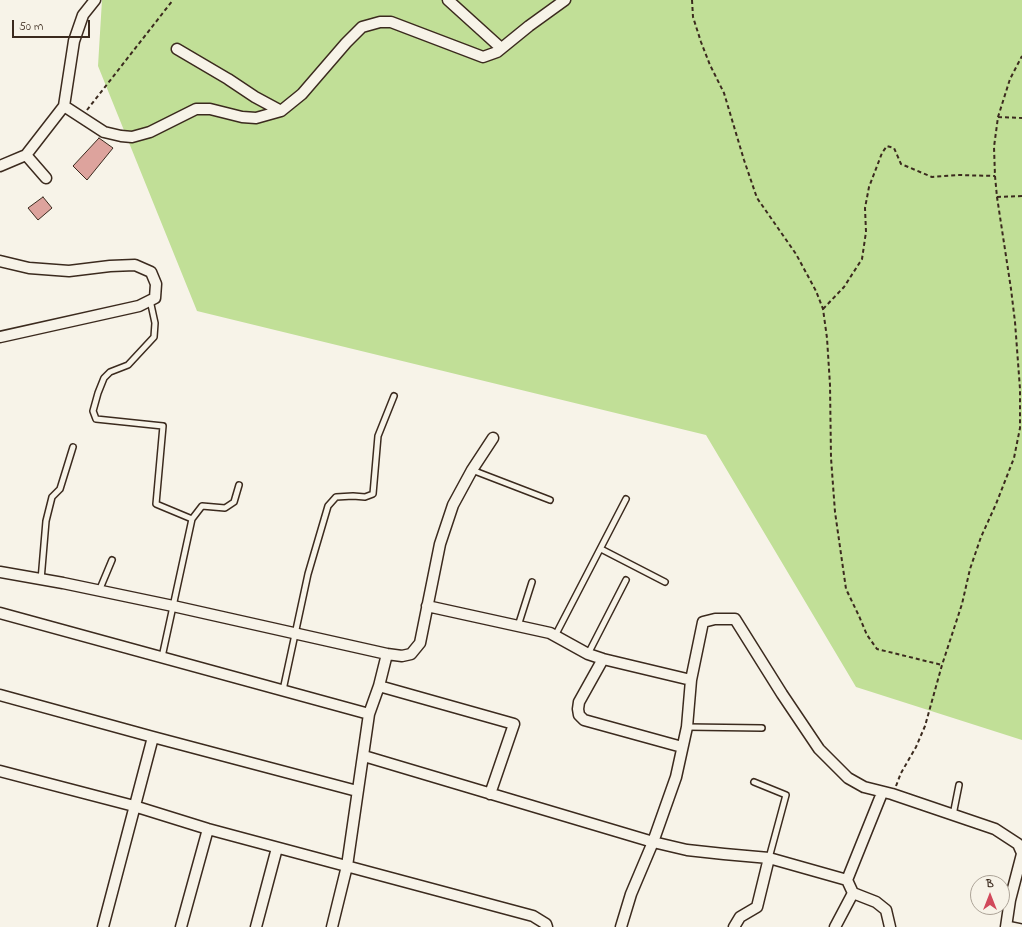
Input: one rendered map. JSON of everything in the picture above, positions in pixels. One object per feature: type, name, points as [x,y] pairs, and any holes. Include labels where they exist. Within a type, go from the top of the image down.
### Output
[{"type":"street","points":[[0,166],[26,155],[64,106],[74,41],[83,15],[95,0]]},
{"type":"street","points":[[448,0],[501,48]]},
{"type":"street","points":[[64,106],[104,132],[132,137],[150,132],[196,110],[210,110],[242,117],[256,118],[281,111],[302,94],[346,43],[362,27],[380,22],[391,22],[483,57],[497,52],[529,26],[565,0]]},
{"type":"street","points":[[177,49],[255,97],[281,111]]},
{"type":"street","points":[[26,155],[46,178]]},
{"type":"street","points":[[0,261],[29,268],[69,271],[110,266],[135,265],[151,272],[156,284],[155,298],[139,306],[0,337]]},
{"type":"street","points":[[0,572],[173,606],[387,654],[402,656],[411,654],[420,643],[440,544],[453,505],[472,470],[493,438]]},
{"type":"street","points":[[427,606],[550,633],[588,654],[691,680]]},
{"type":"street","points":[[0,613],[369,714]]},
{"type":"street","points":[[621,927],[631,894],[653,842],[676,777],[686,727],[691,680],[703,622],[715,620],[735,620],[819,749],[848,778],[864,787],[995,829],[1018,844],[1022,854],[1010,900],[1007,926]]},
{"type":"street","points":[[332,927],[347,866],[369,714],[379,686],[387,654]]},
{"type":"street","points":[[603,659],[579,702],[579,715],[584,720],[682,747]]},
{"type":"street","points":[[379,686],[514,724],[490,794]]},
{"type":"street","points":[[0,695],[358,791]]},
{"type":"street","points":[[103,927],[153,737]]},
{"type":"street","points":[[364,756],[653,842],[687,850],[769,858],[847,880],[853,893],[876,902],[886,910],[890,927]]},
{"type":"street","points":[[0,771],[134,806],[208,829],[277,848],[533,916],[546,924],[547,927]]},
{"type":"street","points":[[847,880],[887,794]]},
{"type":"street","points":[[181,927],[208,829]]},
{"type":"street","points":[[256,927],[277,848]]},
{"type":"street","points":[[734,927],[740,917],[757,907],[769,858]]},
{"type":"street","points":[[835,927],[853,893]]},
{"type":"lane","points":[[150,300],[155,323],[154,337],[128,365],[110,372],[104,378],[93,411],[96,419],[163,426],[156,504],[192,519]]},
{"type":"lane","points":[[283,690],[308,574],[328,506],[336,498],[353,496],[365,498],[373,494],[378,436],[394,396]]},
{"type":"lane","points":[[41,580],[48,515],[52,497],[60,489],[73,446]]},
{"type":"lane","points":[[472,470],[550,500]]},
{"type":"lane","points":[[162,657],[192,519],[202,506],[225,508],[234,502],[238,485]]},
{"type":"lane","points":[[555,636],[626,499]]},
{"type":"lane","points":[[601,549],[665,582]]},
{"type":"lane","points":[[99,591],[112,560]]},
{"type":"lane","points":[[588,654],[626,580]]},
{"type":"lane","points":[[518,626],[532,582]]},
{"type":"lane","points":[[686,727],[762,728]]},
{"type":"lane","points":[[754,782],[786,795],[769,858]]},
{"type":"lane","points":[[953,816],[959,785]]},
{"type":"lane","points":[[1007,926],[1022,927]]},
{"type":"path","points":[[81,117],[173,0]]},
{"type":"path","points":[[692,0],[693,18],[710,65],[724,93],[757,198],[796,254],[816,291],[823,310],[827,338],[830,385],[831,458],[835,512],[846,589],[867,635],[877,649],[942,665]]},
{"type":"path","points":[[887,794],[916,747],[925,726],[942,665],[962,604],[970,569],[981,537],[1014,458],[1020,428],[1015,322],[997,197],[994,147],[998,118],[1010,79],[1022,56]]},
{"type":"path","points":[[998,118],[1022,118]]},
{"type":"path","points":[[823,310],[844,288],[862,258],[866,232],[865,208],[868,187],[882,153],[887,146],[894,148],[901,164],[932,177],[958,175],[995,176]]},
{"type":"path","points":[[997,197],[1022,196]]},
{"type":"green space","points":[[102,0],[1022,0],[1022,740],[856,687],[706,435],[197,311],[98,66]]},
{"type":"building","points":[[99,138],[113,148],[87,180],[73,166]]},
{"type":"building","points":[[43,197],[52,208],[38,220],[28,208]]}]
